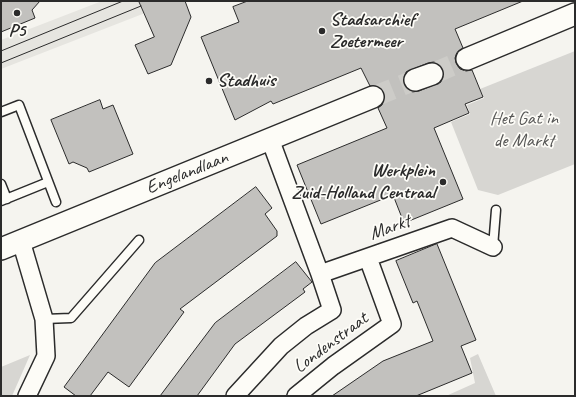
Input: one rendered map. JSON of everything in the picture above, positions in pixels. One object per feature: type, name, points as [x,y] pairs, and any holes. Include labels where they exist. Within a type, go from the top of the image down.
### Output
[{"type":"street","points":[[467,60],[575,14]]},
{"type":"street","name":"Engelandlaan","points":[[1,249],[373,97]]},
{"type":"street","name":"Londenstraat","points":[[234,396],[281,346],[306,326],[332,310],[270,139]]},
{"type":"street","name":"Markt","points":[[368,258],[452,228],[493,247]]},
{"type":"street","points":[[21,241],[44,319],[46,356],[28,396]]},
{"type":"street","points":[[320,274],[368,258]]},
{"type":"street","name":"Londenstraat","points":[[296,396],[333,366],[392,324],[368,258]]},
{"type":"lane","points":[[1,112],[19,105],[56,202]]},
{"type":"lane","points":[[1,184],[4,200],[48,182]]},
{"type":"lane","points":[[493,247],[496,210]]},
{"type":"lane","points":[[44,319],[71,318],[140,240]]},
{"type":"shaded area","points":[[102,1],[176,1],[1,69],[1,40]]},
{"type":"green space","name":"Het Gat in de Markt","points":[[575,51],[575,164],[498,195],[478,190],[451,122],[470,114],[467,105],[484,98],[480,89]]},
{"type":"green space","points":[[478,354],[496,396],[446,396],[475,383],[470,358]]},
{"type":"green space","points":[[30,355],[12,396],[1,396],[1,367]]},
{"type":"building","name":"P5","points":[[1,1],[40,1],[32,10],[35,18],[1,32]]},
{"type":"building","points":[[139,1],[185,1],[191,17],[171,65],[148,74],[135,45],[154,37]]},
{"type":"building","points":[[248,1],[523,1],[455,29],[463,48],[457,52],[455,58],[456,63],[460,69],[466,71],[472,70],[483,97],[465,104],[469,113],[434,128],[463,199],[404,223],[393,195],[321,224],[297,165],[387,128],[378,108],[383,104],[385,99],[384,93],[380,87],[370,86],[361,68],[273,104],[271,101],[235,120],[201,37],[239,22],[233,7]],"holes":[[[435,62],[440,65],[443,70],[444,77],[441,82],[419,91],[412,92],[407,89],[403,78],[406,72],[428,63]]]},
{"type":"building","points":[[100,100],[103,109],[113,105],[133,154],[89,172],[87,168],[73,162],[69,164],[51,120]]},
{"type":"building","points":[[256,187],[272,208],[265,214],[277,231],[277,236],[180,309],[184,312],[129,387],[108,372],[90,396],[76,396],[64,387],[155,263]]},
{"type":"building","points":[[437,244],[476,340],[461,346],[472,373],[416,396],[332,396],[383,361],[433,341],[417,301],[413,303],[396,261]]},
{"type":"building","points":[[296,262],[312,282],[303,289],[305,292],[235,344],[197,396],[160,396],[215,323]]},
{"type":"tunnel","points":[[432,74],[467,59]]},
{"type":"tunnel","points":[[373,97],[415,80]]},
{"type":"tram line","points":[[1,51],[123,1]]},
{"type":"tram line","points":[[1,63],[141,6]]},
{"type":"place","name":"P5","points":[[17,13]]},
{"type":"place","name":"Stadsarchief Zoetermeer","points":[[322,31]]},
{"type":"place","name":"Stadhuis","points":[[209,81]]},
{"type":"place","name":"Werkplein Zuid-Holland Centraal","points":[[443,182]]}]
